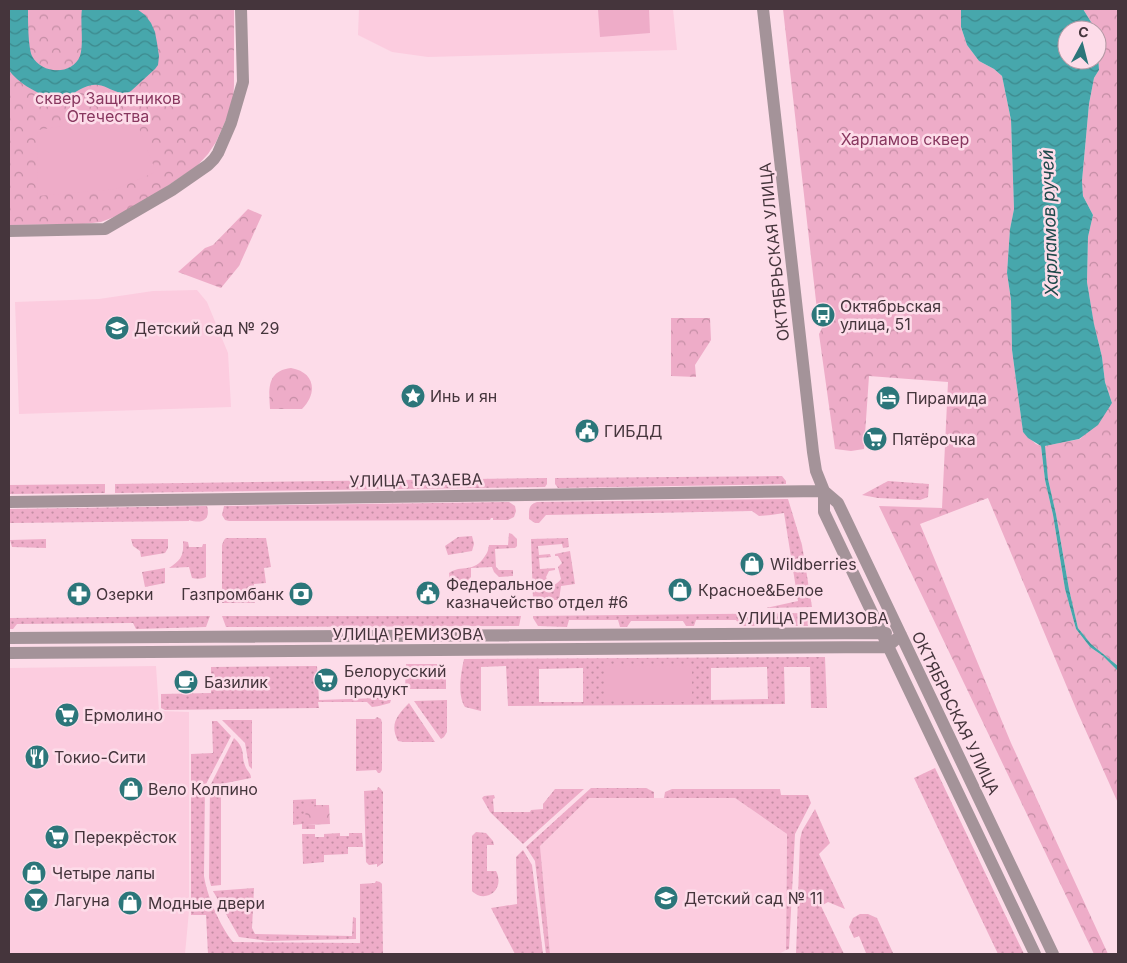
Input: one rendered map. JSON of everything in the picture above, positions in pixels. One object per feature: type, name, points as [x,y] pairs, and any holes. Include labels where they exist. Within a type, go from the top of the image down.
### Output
[{"type":"street","points":[[9,232],[104,229],[172,190],[201,171],[214,159],[231,124],[244,82],[241,9]]},
{"type":"street","name":"ОКТЯБРЬСКАЯ УЛИЦА","points":[[763,9],[813,452],[816,471],[824,491],[824,512],[1035,954]]},
{"type":"street","name":"ОКТЯБРЬСКАЯ УЛИЦА","points":[[824,491],[838,503],[1053,954]]},
{"type":"street","name":"УЛИЦА ТАЗАЕВА","points":[[9,502],[824,491]]},
{"type":"street","name":"УЛИЦА РЕМИЗОВА","points":[[9,638],[880,632],[901,635]]},
{"type":"street","name":"УЛИЦА РЕМИЗОВА","points":[[9,653],[887,647],[901,635]]},
{"type":"shaded area","points":[[359,9],[673,9],[677,50],[428,57],[392,52],[358,35]]},
{"type":"shaded area","name":"Детский сад № 29","points":[[197,290],[207,302],[228,353],[231,407],[19,414],[15,302],[99,299],[153,291]]},
{"type":"shaded area","points":[[156,666],[159,711],[189,712],[189,911],[185,954],[9,954],[9,668]]},
{"type":"shaded area","name":"Детский сад № 11","points":[[589,798],[735,798],[787,834],[786,950],[779,954],[550,954],[540,846]]},
{"type":"green space","name":"сквер Защитников Отечества","points":[[9,9],[234,9],[233,101],[216,142],[208,154],[197,166],[157,193],[119,215],[101,222],[9,225]]},
{"type":"green space","points":[[598,9],[649,9],[650,33],[600,37]]},
{"type":"green space","name":"Харламов сквер","points":[[783,9],[961,9],[961,27],[967,45],[979,61],[1002,76],[1011,120],[1014,209],[1010,229],[1007,273],[1011,300],[1012,350],[1023,432],[1041,446],[1045,480],[1053,515],[1065,589],[1076,629],[1090,647],[1103,656],[1118,671],[1118,803],[1077,711],[988,498],[920,524],[1011,743],[1108,954],[1094,954],[879,506],[942,508],[948,382],[869,376],[864,449],[851,451],[835,449],[819,334],[822,328],[827,327],[824,309],[817,310]]},
{"type":"green space","points":[[1083,9],[1118,9],[1118,666],[1091,644],[1078,628],[1048,479],[1044,446],[1080,439],[1112,403],[1105,382],[1087,282],[1088,237],[1093,215],[1083,196],[1082,181],[1089,104],[1094,78],[1099,70],[1107,70],[1107,20],[1090,20]]},
{"type":"green space","points":[[134,115],[156,172],[116,189],[37,196],[38,130]]},
{"type":"green space","points":[[248,209],[262,215],[239,266],[221,288],[178,272],[205,248],[213,245]]},
{"type":"green space","points":[[671,318],[710,318],[711,340],[695,365],[696,377],[671,376]]},
{"type":"green space","points":[[291,368],[305,374],[312,384],[312,390],[307,403],[302,409],[270,409],[269,395],[273,377],[283,370]]},
{"type":"green space","points":[[782,476],[786,484],[558,488],[555,484],[555,478]]},
{"type":"green space","points":[[547,478],[545,487],[115,493],[115,484]]},
{"type":"green space","points":[[888,481],[929,484],[928,497],[920,500],[878,498],[862,495]]},
{"type":"green space","points":[[105,484],[105,493],[9,494],[9,485]]},
{"type":"green space","points":[[788,499],[802,545],[812,607],[766,608],[798,601],[784,513],[759,516],[752,511],[546,515],[539,523],[529,519],[529,510],[537,502]]},
{"type":"green space","points":[[509,502],[515,506],[516,511],[514,517],[508,520],[493,520],[491,518],[490,520],[229,521],[225,520],[222,515],[224,506]]},
{"type":"green space","points":[[207,506],[208,515],[204,520],[197,522],[189,520],[9,523],[9,509]]},
{"type":"green space","points":[[509,533],[517,539],[517,546],[515,548],[495,549],[496,567],[499,570],[513,570],[513,576],[499,577],[492,567],[471,568],[471,577],[466,582],[450,585],[449,573],[454,570],[472,567],[481,562],[488,551],[489,545],[508,545]]},
{"type":"green space","points":[[472,536],[474,544],[472,551],[448,555],[445,546],[458,537]]},
{"type":"green space","points":[[226,538],[266,538],[271,567],[264,568],[266,583],[254,584],[255,603],[222,603],[222,545]]},
{"type":"green space","points":[[568,538],[569,547],[563,548],[562,544],[538,546],[539,555],[550,554],[551,557],[539,558],[540,569],[555,568],[555,570],[549,571],[546,577],[549,585],[556,584],[561,579],[558,567],[562,563],[555,554],[570,551],[575,584],[561,586],[559,600],[533,600],[531,539]]},
{"type":"green space","points":[[46,539],[46,548],[12,547],[10,540]]},
{"type":"green space","points":[[131,539],[168,539],[168,548],[165,553],[141,557],[140,551],[133,546]]},
{"type":"green space","points":[[183,541],[188,542],[189,547],[202,547],[203,544],[206,544],[206,577],[192,578],[189,567],[169,568],[181,557]]},
{"type":"green space","points":[[165,568],[165,583],[145,587],[142,572]]},
{"type":"green space","points":[[813,613],[815,626],[791,626],[789,620],[757,620],[756,626],[740,626],[736,620],[696,620],[694,626],[686,626],[683,621],[631,621],[627,627],[620,627],[618,620],[569,620],[567,627],[538,626],[533,618],[533,616]]},
{"type":"green space","points":[[210,616],[206,627],[136,629],[133,623],[17,624],[13,629],[9,629],[9,618]]},
{"type":"green space","points":[[222,616],[521,616],[519,626],[226,627]]},
{"type":"green space","points":[[825,657],[827,708],[811,708],[810,667],[784,667],[785,704],[508,706],[506,666],[481,667],[481,711],[465,707],[461,696],[460,684],[464,659]],"holes":[[[767,667],[768,699],[711,700],[711,668]],[[583,668],[583,702],[539,702],[539,669]]]},
{"type":"green space","points":[[406,664],[444,664],[446,689],[405,689]]},
{"type":"green space","points":[[606,665],[692,665],[692,702],[606,701]]},
{"type":"green space","points":[[317,666],[319,700],[379,698],[380,700],[391,700],[390,703],[372,707],[367,702],[318,702],[319,708],[165,710],[161,708],[161,694],[211,693],[211,667]]},
{"type":"green space","points":[[447,700],[447,732],[441,739],[414,701]]},
{"type":"green space","points":[[409,703],[435,742],[398,741],[394,729],[396,720]]},
{"type":"green space","points":[[377,717],[381,719],[382,723],[382,770],[380,773],[376,770],[356,771],[356,719],[375,719]]},
{"type":"green space","points":[[222,720],[252,720],[252,769],[249,766],[245,743]]},
{"type":"green space","points":[[212,721],[217,721],[231,736],[205,786],[204,876],[211,901],[233,942],[360,943],[360,884],[375,883],[376,881],[382,884],[383,954],[208,954],[206,915],[191,915],[191,754],[213,753]]},
{"type":"green space","points":[[234,738],[241,746],[244,763],[251,778],[221,784],[221,885],[211,886],[209,878],[210,786]]},
{"type":"green space","points":[[935,768],[1024,954],[998,954],[914,778]]},
{"type":"green space","points":[[378,787],[383,792],[383,863],[377,867],[377,864],[369,865],[366,862],[364,791],[377,790]]},
{"type":"green space","points":[[591,788],[646,788],[654,792],[654,798],[589,798],[540,846],[550,954],[546,954],[535,861],[526,847]]},
{"type":"green space","points":[[555,789],[584,789],[523,844],[490,812],[482,798],[494,795],[494,812],[530,812],[531,810],[543,809],[543,804]]},
{"type":"green space","points":[[672,789],[780,789],[781,795],[808,795],[811,803],[795,834],[789,949],[786,950],[787,834],[735,798],[664,798],[665,792]]},
{"type":"green space","points":[[316,799],[316,805],[306,805],[306,825],[315,825],[315,829],[302,829],[302,824],[293,825],[293,800]]},
{"type":"green space","points":[[305,805],[329,805],[330,824],[306,825]]},
{"type":"green space","points":[[815,809],[830,843],[819,854],[845,909],[828,902],[821,906],[844,954],[796,954],[800,840],[802,831]]},
{"type":"green space","points":[[476,832],[486,833],[494,845],[487,845],[487,871],[496,871],[498,884],[496,890],[488,896],[477,895],[472,891],[472,836]]},
{"type":"green space","points":[[340,833],[340,836],[349,836],[349,833],[362,833],[363,847],[348,847],[348,854],[324,855],[324,862],[303,864],[302,834],[315,834],[315,837],[324,837],[324,834]]},
{"type":"green space","points":[[523,850],[532,865],[543,954],[515,954],[491,908],[517,904],[516,857]]},
{"type":"green space","points":[[254,888],[252,928],[255,934],[352,936],[353,917],[356,918],[356,939],[268,941],[239,937],[213,891]]},
{"type":"green space","points":[[860,914],[868,914],[877,918],[893,953],[863,954],[866,953],[859,936],[854,938],[849,927],[853,918]]},
{"type":"water","points":[[9,9],[28,9],[29,40],[32,56],[36,62],[49,69],[64,70],[76,62],[80,56],[82,45],[82,9],[137,9],[145,15],[155,32],[159,56],[158,65],[127,93],[94,85],[85,87],[66,97],[59,98],[43,95],[19,81],[9,70]]},
{"type":"water","name":"Харламов ручей","points":[[961,9],[1083,9],[1090,20],[1057,20],[1057,70],[1099,70],[1094,78],[1089,104],[1082,181],[1083,196],[1093,215],[1088,237],[1087,282],[1105,382],[1112,403],[1098,425],[1079,439],[1045,446],[1048,479],[1078,628],[1091,644],[1118,666],[1118,671],[1103,656],[1090,647],[1076,629],[1065,589],[1053,515],[1045,480],[1041,446],[1028,438],[1023,432],[1012,350],[1011,300],[1007,273],[1010,229],[1014,209],[1011,120],[1002,76],[979,61],[967,45],[961,27]]},
{"type":"place","name":"Октябрьская улица, 51","points":[[823,315]]},
{"type":"place","name":"Детский сад № 29","points":[[117,328]]},
{"type":"place","name":"Инь и ян","points":[[413,396]]},
{"type":"place","name":"Пирамида","points":[[888,398]]},
{"type":"place","name":"ГИБДД","points":[[587,431]]},
{"type":"place","name":"Пятёрочка","points":[[875,439]]},
{"type":"place","name":"Wildberries","points":[[752,564]]},
{"type":"place","name":"Красное&Белое","points":[[680,590]]},
{"type":"place","name":"Федеральное казначейство отдел #6","points":[[428,593]]},
{"type":"place","name":"Озерки","points":[[79,594]]},
{"type":"place","name":"Газпромбанк","points":[[301,594]]},
{"type":"place","name":"Белорусский продукт","points":[[326,680]]},
{"type":"place","name":"Базилик","points":[[186,682]]},
{"type":"place","name":"Ермолино","points":[[67,715]]},
{"type":"place","name":"Токио-Сити","points":[[37,757]]},
{"type":"place","name":"Вело Колпино","points":[[131,789]]},
{"type":"place","name":"Перекрёсток","points":[[57,837]]},
{"type":"place","name":"Четыре лапы","points":[[34,873]]},
{"type":"place","name":"Детский сад № 11","points":[[666,898]]},
{"type":"place","name":"Лагуна","points":[[36,900]]},
{"type":"place","name":"Модные двери","points":[[130,903]]}]
